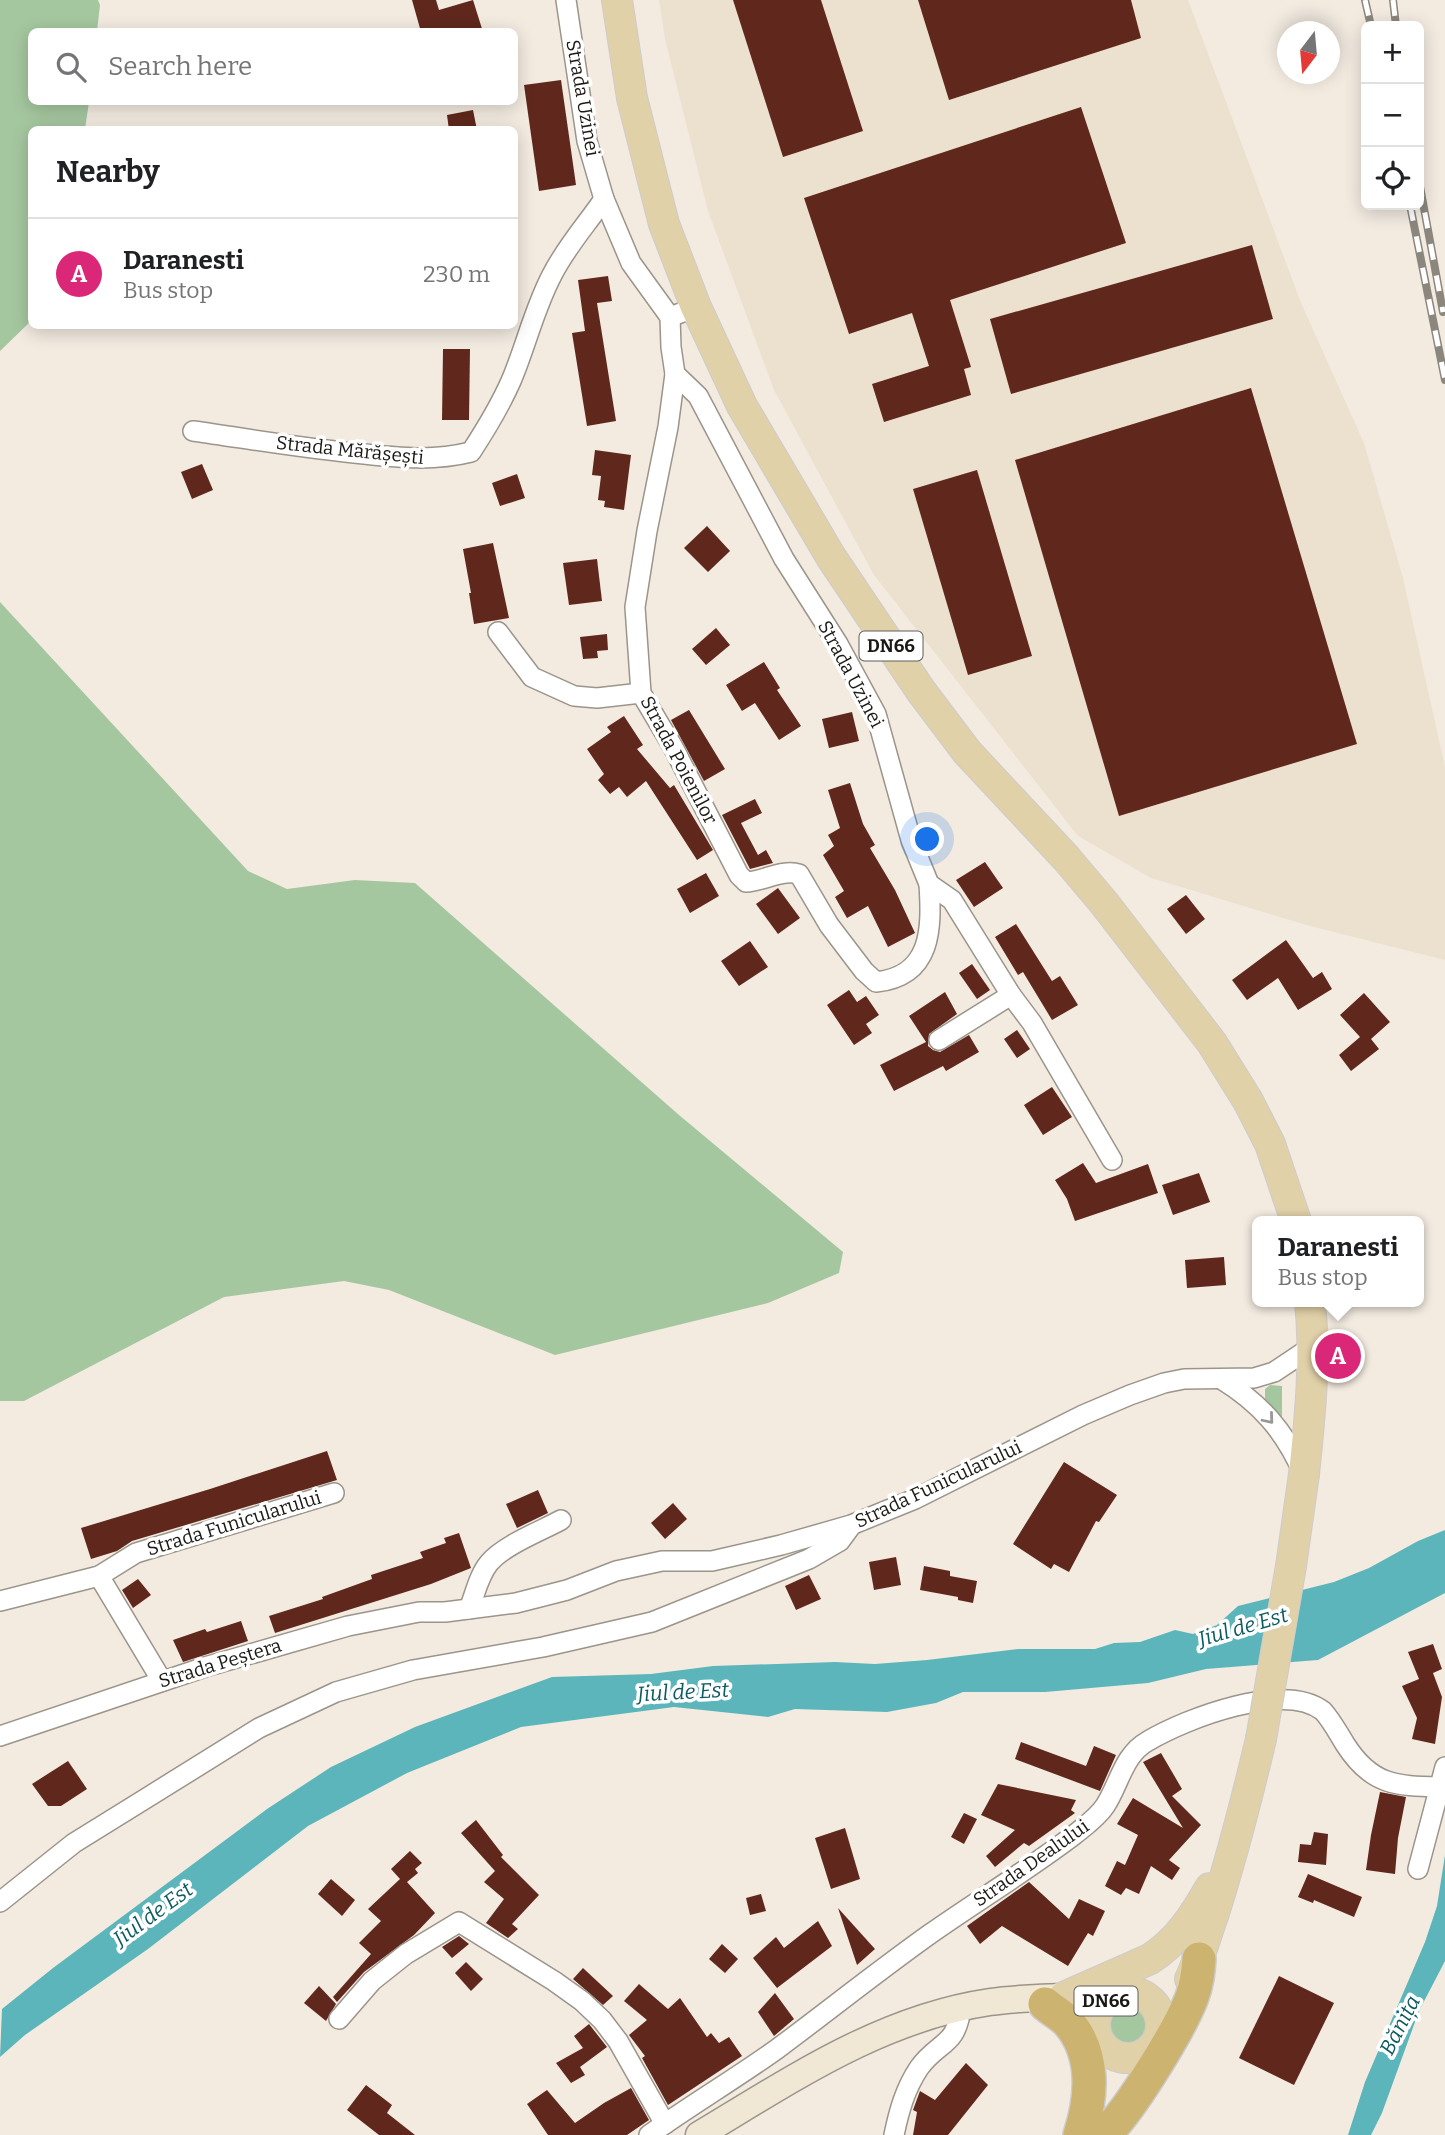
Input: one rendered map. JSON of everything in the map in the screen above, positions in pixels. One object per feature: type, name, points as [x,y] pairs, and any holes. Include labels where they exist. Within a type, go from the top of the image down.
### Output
[{"type":"highway","name":"DN66","points":[[1093,2131],[1115,2123],[1153,2067],[1187,2009],[1197,1981],[1199,1959]]},
{"type":"highway","points":[[1045,2000],[1067,2022],[1085,2057],[1091,2085],[1087,2112],[1093,2131]]},
{"type":"highway","name":"DN66","points":[[1093,2131],[1156,2040]]},
{"type":"highway","name":"DN66","points":[[1093,2131],[1111,2082],[1100,2041]]},
{"type":"main road","name":"DN66","points":[[617,0],[632,98],[683,312],[742,405],[831,557],[921,691],[967,752],[1104,903],[1223,1060],[1270,1144],[1294,1216]]},
{"type":"main road","name":"DN66","points":[[1156,2040],[1199,1959],[1233,1849],[1261,1740],[1291,1566],[1305,1462],[1313,1346],[1310,1307]]},
{"type":"main road","points":[[1045,2000],[1150,1959],[1172,1943],[1195,1913],[1233,1849]]},
{"type":"main road","name":"DN66","points":[[1100,2041],[1095,2024],[1100,2008],[1159,1968],[1185,1945],[1219,1897]]},
{"type":"main road","name":"DN66","points":[[1118,1994],[1134,1993],[1152,2002],[1161,2021],[1156,2040]]},
{"type":"main road","points":[[699,2135],[783,2083],[851,2046],[896,2026],[961,2007],[1118,1994]]},
{"type":"main road","points":[[1045,2000],[1078,2016],[1100,2041],[1123,2058],[1143,2055],[1156,2040]]},
{"type":"street","name":"Strada Uzinei","points":[[566,0],[587,141],[604,199],[631,263],[683,312]]},
{"type":"street","name":"Strada Mărășești","points":[[193,431],[342,452],[418,459],[471,452],[487,428],[511,380],[529,328],[552,275],[577,234],[604,199]]},
{"type":"street","name":"Strada Poienilor","points":[[683,312],[671,348],[675,374],[668,427],[635,607],[642,693],[739,875],[746,882],[790,871],[799,874],[829,925],[864,971],[876,982],[895,980],[916,965],[928,942],[931,916],[929,884]]},
{"type":"street","name":"Strada Uzinei","points":[[675,374],[698,396],[773,538],[838,644],[876,714],[911,841],[929,884],[952,900],[1032,1023],[1112,1160]]},
{"type":"street","points":[[498,632],[532,677],[574,696],[597,698],[642,693]]},
{"type":"street","points":[[939,1040],[1012,995]]},
{"type":"street","name":"Strada Funicularului","points":[[445,1612],[516,1603],[567,1590],[616,1571],[662,1561],[712,1561],[851,1525],[915,1499],[1083,1415],[1130,1395],[1184,1379],[1254,1378],[1274,1373],[1313,1346]]},
{"type":"street","points":[[1220,1378],[1254,1401],[1305,1462]]},
{"type":"street","name":"Strada Funicularului","points":[[0,1601],[99,1576],[136,1553],[334,1493]]},
{"type":"street","points":[[469,1609],[490,1562],[500,1553],[561,1520]]},
{"type":"street","points":[[0,1902],[74,1843],[259,1728],[335,1692],[412,1670],[542,1647],[652,1622],[809,1559],[840,1541],[851,1525]]},
{"type":"street","points":[[99,1576],[162,1681]]},
{"type":"street","name":"Strada Peștera","points":[[0,1736],[162,1681],[348,1626],[419,1612],[445,1612]]},
{"type":"street","name":"Strada Dealului","points":[[657,2129],[774,2050],[900,1956],[1070,1838],[1096,1818],[1129,1757],[1139,1746],[1186,1721],[1212,1711],[1241,1704],[1301,1700],[1323,1711],[1358,1762],[1377,1778],[1400,1786],[1443,1777],[1418,1869]]},
{"type":"street","points":[[339,2019],[372,1981],[406,1954],[458,1922],[554,1981],[582,2001],[602,2020],[618,2041],[657,2129]]},
{"type":"street","points":[[894,2135],[901,2104],[920,2067],[951,2039],[959,2025],[961,2007]]},
{"type":"shaded area","points":[[659,0],[1188,0],[1301,303],[1364,443],[1403,578],[1445,767],[1445,960],[1310,926],[1151,878],[1078,836],[874,575],[774,390],[708,211],[665,39]]},
{"type":"green space","points":[[0,0],[98,0],[100,5],[97,28],[28,28],[28,105],[89,105],[85,126],[28,126],[28,324],[0,351]]},
{"type":"green space","points":[[0,602],[248,871],[287,889],[355,880],[415,883],[679,1115],[843,1252],[839,1273],[768,1303],[555,1355],[389,1290],[344,1281],[224,1297],[24,1401],[0,1401]]},
{"type":"green space","points":[[1270,1385],[1282,1386],[1282,1417],[1265,1399],[1265,1389]]},
{"type":"green space","points":[[1128,1993],[1140,1995],[1151,2002],[1158,2013],[1158,2037],[1151,2048],[1140,2055],[1128,2057],[1116,2055],[1105,2048],[1098,2037],[1096,2025],[1098,2013],[1105,2002],[1116,1995]]},
{"type":"water","name":"Jiul de Est","points":[[1445,1530],[1445,1593],[1318,1660],[1206,1669],[1148,1683],[1045,1692],[963,1692],[936,1703],[887,1712],[795,1709],[768,1717],[674,1707],[521,1727],[407,1773],[308,1826],[148,1949],[25,2035],[0,2057],[2,2009],[267,1809],[331,1767],[415,1727],[552,1677],[651,1674],[713,1666],[835,1662],[875,1664],[1019,1649],[1095,1649],[1114,1643],[1140,1642],[1175,1630],[1193,1634],[1217,1625],[1238,1606],[1334,1582],[1369,1568],[1418,1541]]},
{"type":"water","name":"Bănița","points":[[1445,1855],[1445,1961],[1419,2011],[1382,2113],[1371,2135],[1348,2135],[1365,2082],[1425,1942],[1437,1906]]},
{"type":"building","points":[[412,0],[436,0],[439,10],[473,0],[482,28],[420,28]]},
{"type":"building","points":[[733,0],[821,0],[863,131],[783,157]]},
{"type":"building","points":[[918,0],[1131,0],[1141,38],[949,100]]},
{"type":"building","points":[[561,80],[576,185],[539,191],[524,85]]},
{"type":"building","points":[[1081,107],[1126,243],[950,300],[971,367],[964,369],[971,395],[884,422],[872,384],[929,366],[912,313],[849,334],[804,198]]},
{"type":"building","points":[[473,110],[476,126],[448,126],[447,115]]},
{"type":"building","points":[[1252,245],[1273,319],[1011,394],[990,319]]},
{"type":"building","points":[[608,276],[612,301],[597,303],[616,421],[587,426],[572,333],[585,331],[578,280]]},
{"type":"building","points":[[443,349],[470,349],[469,420],[442,420]]},
{"type":"building","points":[[1251,388],[1357,744],[1119,816],[1015,460]]},
{"type":"building","points":[[595,450],[631,455],[624,510],[604,507],[605,501],[598,500],[601,476],[592,475]]},
{"type":"building","points":[[202,464],[213,490],[192,499],[181,472]]},
{"type":"building","points":[[977,470],[1032,656],[968,675],[913,489]]},
{"type":"building","points":[[517,474],[525,498],[500,506],[492,483]]},
{"type":"building","points":[[707,526],[730,551],[708,572],[684,548]]},
{"type":"building","points":[[493,543],[509,618],[474,624],[463,549]]},
{"type":"building","points":[[597,559],[602,601],[569,605],[563,563]]},
{"type":"building","points":[[716,628],[730,645],[706,665],[692,649]]},
{"type":"building","points":[[607,634],[608,650],[597,651],[598,658],[583,659],[580,637]]},
{"type":"building","points":[[764,662],[780,688],[777,690],[801,726],[779,740],[755,703],[742,711],[726,685]]},
{"type":"building","points":[[689,710],[725,769],[704,781],[671,720]]},
{"type":"building","points":[[852,712],[859,741],[829,748],[822,719]]},
{"type":"building","points":[[624,716],[643,745],[637,749],[670,788],[674,785],[713,850],[697,860],[646,781],[627,797],[619,787],[610,794],[598,780],[604,774],[587,749],[611,732],[607,727]]},
{"type":"building","points":[[850,783],[863,824],[875,845],[870,848],[895,890],[915,933],[888,947],[868,906],[847,918],[835,897],[844,891],[823,855],[834,846],[828,835],[840,828],[828,790]]},
{"type":"building","points":[[755,799],[762,813],[741,823],[758,855],[766,850],[773,863],[750,869],[722,815]]},
{"type":"building","points":[[985,862],[1003,888],[974,907],[956,880]]},
{"type":"building","points":[[706,873],[719,896],[690,913],[677,889]]},
{"type":"building","points":[[778,888],[800,918],[778,934],[756,904]]},
{"type":"building","points":[[1186,895],[1205,919],[1186,934],[1167,909]]},
{"type":"building","points":[[1016,924],[1052,981],[1060,976],[1078,1005],[1052,1020],[1023,972],[1018,975],[995,937]]},
{"type":"building","points":[[1286,940],[1313,978],[1322,972],[1332,989],[1298,1010],[1278,978],[1247,1000],[1232,980]]},
{"type":"building","points":[[750,941],[768,967],[739,986],[721,961]]},
{"type":"building","points":[[972,964],[990,990],[977,999],[959,973]]},
{"type":"building","points":[[849,990],[857,1002],[866,996],[879,1015],[866,1024],[872,1033],[854,1045],[827,1005]]},
{"type":"building","points":[[945,992],[957,1014],[929,1034],[928,1046],[940,1052],[969,1035],[979,1052],[946,1071],[943,1066],[894,1091],[880,1065],[926,1042],[909,1016]]},
{"type":"building","points":[[1364,993],[1390,1022],[1371,1039],[1379,1049],[1351,1071],[1339,1055],[1360,1037],[1340,1015]]},
{"type":"building","points":[[1017,1030],[1030,1049],[1017,1058],[1004,1039]]},
{"type":"building","points":[[1052,1087],[1072,1117],[1043,1135],[1024,1105]]},
{"type":"building","points":[[1083,1163],[1096,1183],[1148,1164],[1158,1193],[1075,1221],[1067,1199],[1055,1180]]},
{"type":"building","points":[[1199,1173],[1210,1202],[1173,1215],[1162,1185]]},
{"type":"building","points":[[1224,1257],[1226,1285],[1187,1288],[1185,1260]]},
{"type":"building","points":[[327,1451],[337,1480],[132,1541],[117,1551],[91,1559],[81,1528]]},
{"type":"building","points":[[1064,1462],[1117,1495],[1099,1522],[1096,1521],[1069,1572],[1054,1564],[1051,1569],[1013,1544]]},
{"type":"building","points":[[538,1490],[548,1513],[517,1528],[506,1504]]},
{"type":"building","points":[[673,1503],[687,1519],[665,1539],[651,1523]]},
{"type":"building","points":[[459,1533],[471,1568],[431,1584],[275,1633],[269,1616],[323,1599],[322,1597],[372,1579],[371,1575],[423,1558],[420,1552],[446,1543],[444,1538]]},
{"type":"building","points":[[896,1557],[901,1585],[874,1590],[869,1562]]},
{"type":"building","points":[[924,1566],[950,1571],[950,1576],[977,1581],[973,1603],[958,1600],[958,1597],[920,1590]]},
{"type":"building","points":[[809,1575],[821,1599],[796,1610],[785,1586]]},
{"type":"building","points":[[138,1579],[151,1595],[133,1608],[122,1590]]},
{"type":"building","points":[[241,1621],[248,1641],[183,1662],[173,1640]]},
{"type":"building","points":[[1433,1644],[1442,1669],[1433,1673],[1442,1697],[1435,1744],[1412,1739],[1417,1718],[1402,1686],[1419,1679],[1408,1652]]},
{"type":"building","points":[[1021,1742],[1086,1766],[1094,1746],[1116,1755],[1100,1791],[1015,1759]]},
{"type":"building","points":[[1161,1753],[1182,1789],[1172,1796],[1201,1825],[1169,1860],[1180,1868],[1172,1880],[1151,1866],[1139,1894],[1126,1888],[1121,1895],[1105,1886],[1117,1861],[1125,1865],[1138,1835],[1117,1824],[1133,1798],[1183,1828],[1143,1762]]},
{"type":"building","points":[[68,1761],[87,1789],[61,1806],[48,1806],[32,1784]]},
{"type":"building","points":[[998,1784],[1076,1800],[1071,1810],[1075,1813],[1029,1846],[1024,1843],[995,1867],[986,1856],[1015,1830],[981,1815]]},
{"type":"building","points":[[1380,1792],[1406,1797],[1398,1838],[1395,1874],[1366,1870]]},
{"type":"building","points":[[964,1813],[977,1819],[964,1844],[951,1837]]},
{"type":"building","points":[[476,1820],[503,1855],[501,1857],[539,1895],[512,1924],[518,1929],[508,1938],[486,1923],[504,1899],[484,1882],[495,1871],[461,1833]]},
{"type":"building","points":[[845,1828],[860,1879],[831,1889],[815,1838]]},
{"type":"building","points":[[1314,1832],[1328,1834],[1326,1865],[1298,1862],[1300,1844],[1311,1845]]},
{"type":"building","points":[[410,1851],[422,1863],[415,1869],[418,1873],[407,1882],[435,1913],[414,1935],[364,1972],[337,2002],[333,1997],[371,1954],[359,1943],[381,1921],[368,1909],[400,1879],[391,1869]]},
{"type":"building","points":[[1308,1874],[1362,1897],[1354,1917],[1314,1900],[1313,1903],[1298,1897]]},
{"type":"building","points":[[331,1879],[355,1900],[342,1916],[318,1894]]},
{"type":"building","points":[[1029,1882],[1069,1919],[1079,1899],[1105,1911],[1093,1936],[1088,1933],[1068,1966],[1002,1926],[980,1944],[967,1926]]},
{"type":"building","points":[[761,1894],[766,1911],[750,1915],[746,1898]]},
{"type":"building","points":[[838,1908],[875,1949],[857,1965]]},
{"type":"building","points":[[818,1921],[832,1946],[777,1988],[753,1958],[776,1937],[784,1948]]},
{"type":"building","points":[[459,1936],[469,1944],[452,1958],[442,1947]]},
{"type":"building","points":[[722,1944],[738,1959],[725,1973],[709,1959]]},
{"type":"building","points":[[466,1962],[483,1979],[471,1991],[455,1973]]},
{"type":"building","points":[[583,1968],[613,1996],[603,2005],[573,1979]]},
{"type":"building","points":[[1279,1976],[1334,2003],[1294,2085],[1239,2058]]},
{"type":"building","points":[[639,1984],[668,2009],[680,1998],[707,2037],[711,2033],[719,2043],[729,2037],[742,2056],[668,2105],[642,2058],[645,2056],[629,2035],[647,2020],[624,2001]]},
{"type":"building","points":[[319,1986],[336,2004],[326,2021],[304,2003]]},
{"type":"building","points":[[775,1993],[794,2019],[774,2036],[758,2012]]},
{"type":"building","points":[[589,2024],[607,2047],[580,2067],[585,2075],[571,2083],[556,2063],[583,2048],[574,2036]]},
{"type":"building","points":[[966,2063],[988,2085],[948,2135],[913,2135],[917,2112],[913,2110],[920,2091],[935,2100]]},
{"type":"building","points":[[366,2085],[392,2105],[387,2113],[415,2135],[379,2135],[347,2110]]},
{"type":"building","points":[[631,2088],[649,2120],[627,2135],[548,2135],[527,2104],[547,2090],[575,2123]]},
{"type":"railway","points":[[1365,0],[1370,21]]},
{"type":"railway","points":[[1393,0],[1395,21]]},
{"type":"railway","points":[[1424,208],[1443,312]]},
{"type":"railway","points":[[1411,210],[1445,380]]},
{"type":"place","name":"Daranesti","points":[[1338,1356]]}]
